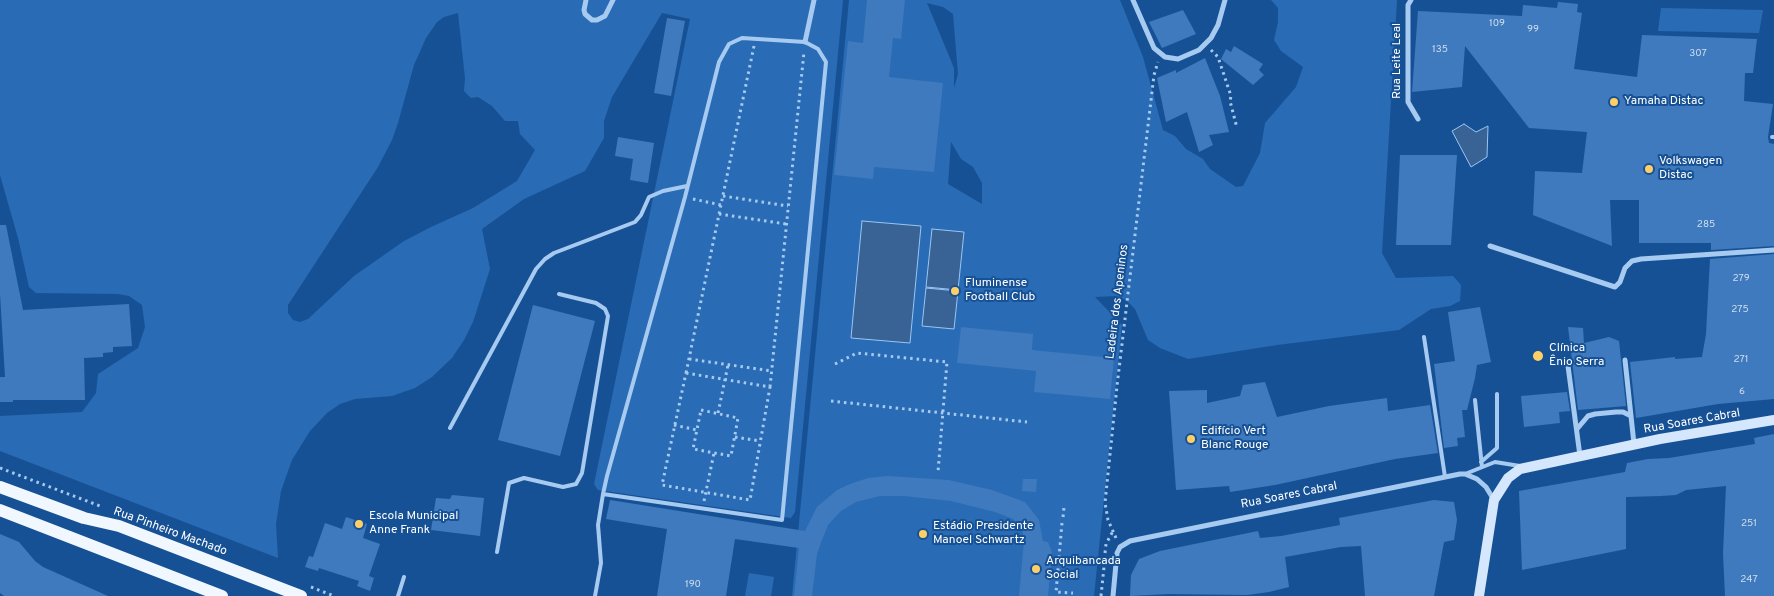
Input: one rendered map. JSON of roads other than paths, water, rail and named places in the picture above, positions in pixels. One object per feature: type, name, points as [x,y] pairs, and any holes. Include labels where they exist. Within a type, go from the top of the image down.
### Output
[{"type":"main road","name":"Rua Soares Cabral","points":[[1494,500],[1501,487],[1513,473],[1526,466],[1660,439],[1774,420]]},
{"type":"main road","name":"Rua Pinheiro Machado","points":[[0,487],[84,518],[119,526],[301,596]]},
{"type":"main road","points":[[1479,596],[1494,500]]},
{"type":"main road","points":[[0,510],[222,596]]},
{"type":"street","points":[[586,0],[585,14],[592,20],[597,20],[605,16],[613,0]]},
{"type":"street","points":[[805,42],[814,0]]},
{"type":"street","points":[[1133,0],[1154,48],[1166,57],[1178,59],[1199,50],[1211,38],[1218,25],[1225,0]]},
{"type":"street","name":"Rua Leite Leal","points":[[1411,0],[1408,5],[1408,102],[1418,119]]},
{"type":"street","points":[[1490,246],[1615,287],[1620,282],[1625,268],[1632,261],[1640,258],[1774,250]]},
{"type":"street","points":[[1625,360],[1634,445]]},
{"type":"street","points":[[1568,366],[1580,456]]},
{"type":"street","points":[[1577,429],[1588,416],[1595,414],[1623,412],[1631,416]]},
{"type":"street","points":[[1465,474],[1474,477],[1482,483],[1494,500]]},
{"type":"street","name":"Rua Soares Cabral","points":[[1112,596],[1116,561],[1120,546],[1130,541],[1465,474]]},
{"type":"lane","points":[[596,596],[601,563],[598,525],[603,494],[685,197],[719,62],[729,44],[742,38],[805,42],[818,49],[826,62],[782,520],[603,494]]},
{"type":"lane","points":[[450,428],[536,269],[545,259],[554,253],[634,222],[641,215],[649,197],[663,191],[687,186]]},
{"type":"lane","points":[[496,552],[509,483],[524,478],[563,487],[576,484],[582,473],[608,316],[605,309],[596,303],[559,294]]},
{"type":"lane","points":[[1424,338],[1446,477]]},
{"type":"lane","points":[[1481,464],[1497,448],[1498,394]]},
{"type":"lane","points":[[1475,400],[1481,464]]},
{"type":"lane","name":"Rua Soares Cabral","points":[[1465,474],[1481,464],[1495,462],[1526,466]]},
{"type":"lane","points":[[398,596],[404,577]]},
{"type":"place","name":"Yamaha Distac","points":[[1614,102]]},
{"type":"place","name":"Volkswagen Distac","points":[[1649,169]]},
{"type":"place","name":"Fluminense Football Club","points":[[955,291]]},
{"type":"place","name":"Clínica Ênio Serra","points":[[1538,356]]},
{"type":"place","name":"Edifício Vert Blanc Rouge","points":[[1191,439]]},
{"type":"place","name":"Escola Municipal Anne Frank","points":[[359,524]]},
{"type":"place","name":"Estádio Presidente Manoel Schwartz","points":[[923,534]]},
{"type":"place","name":"Arquibancada Social","points":[[1036,569]]}]
